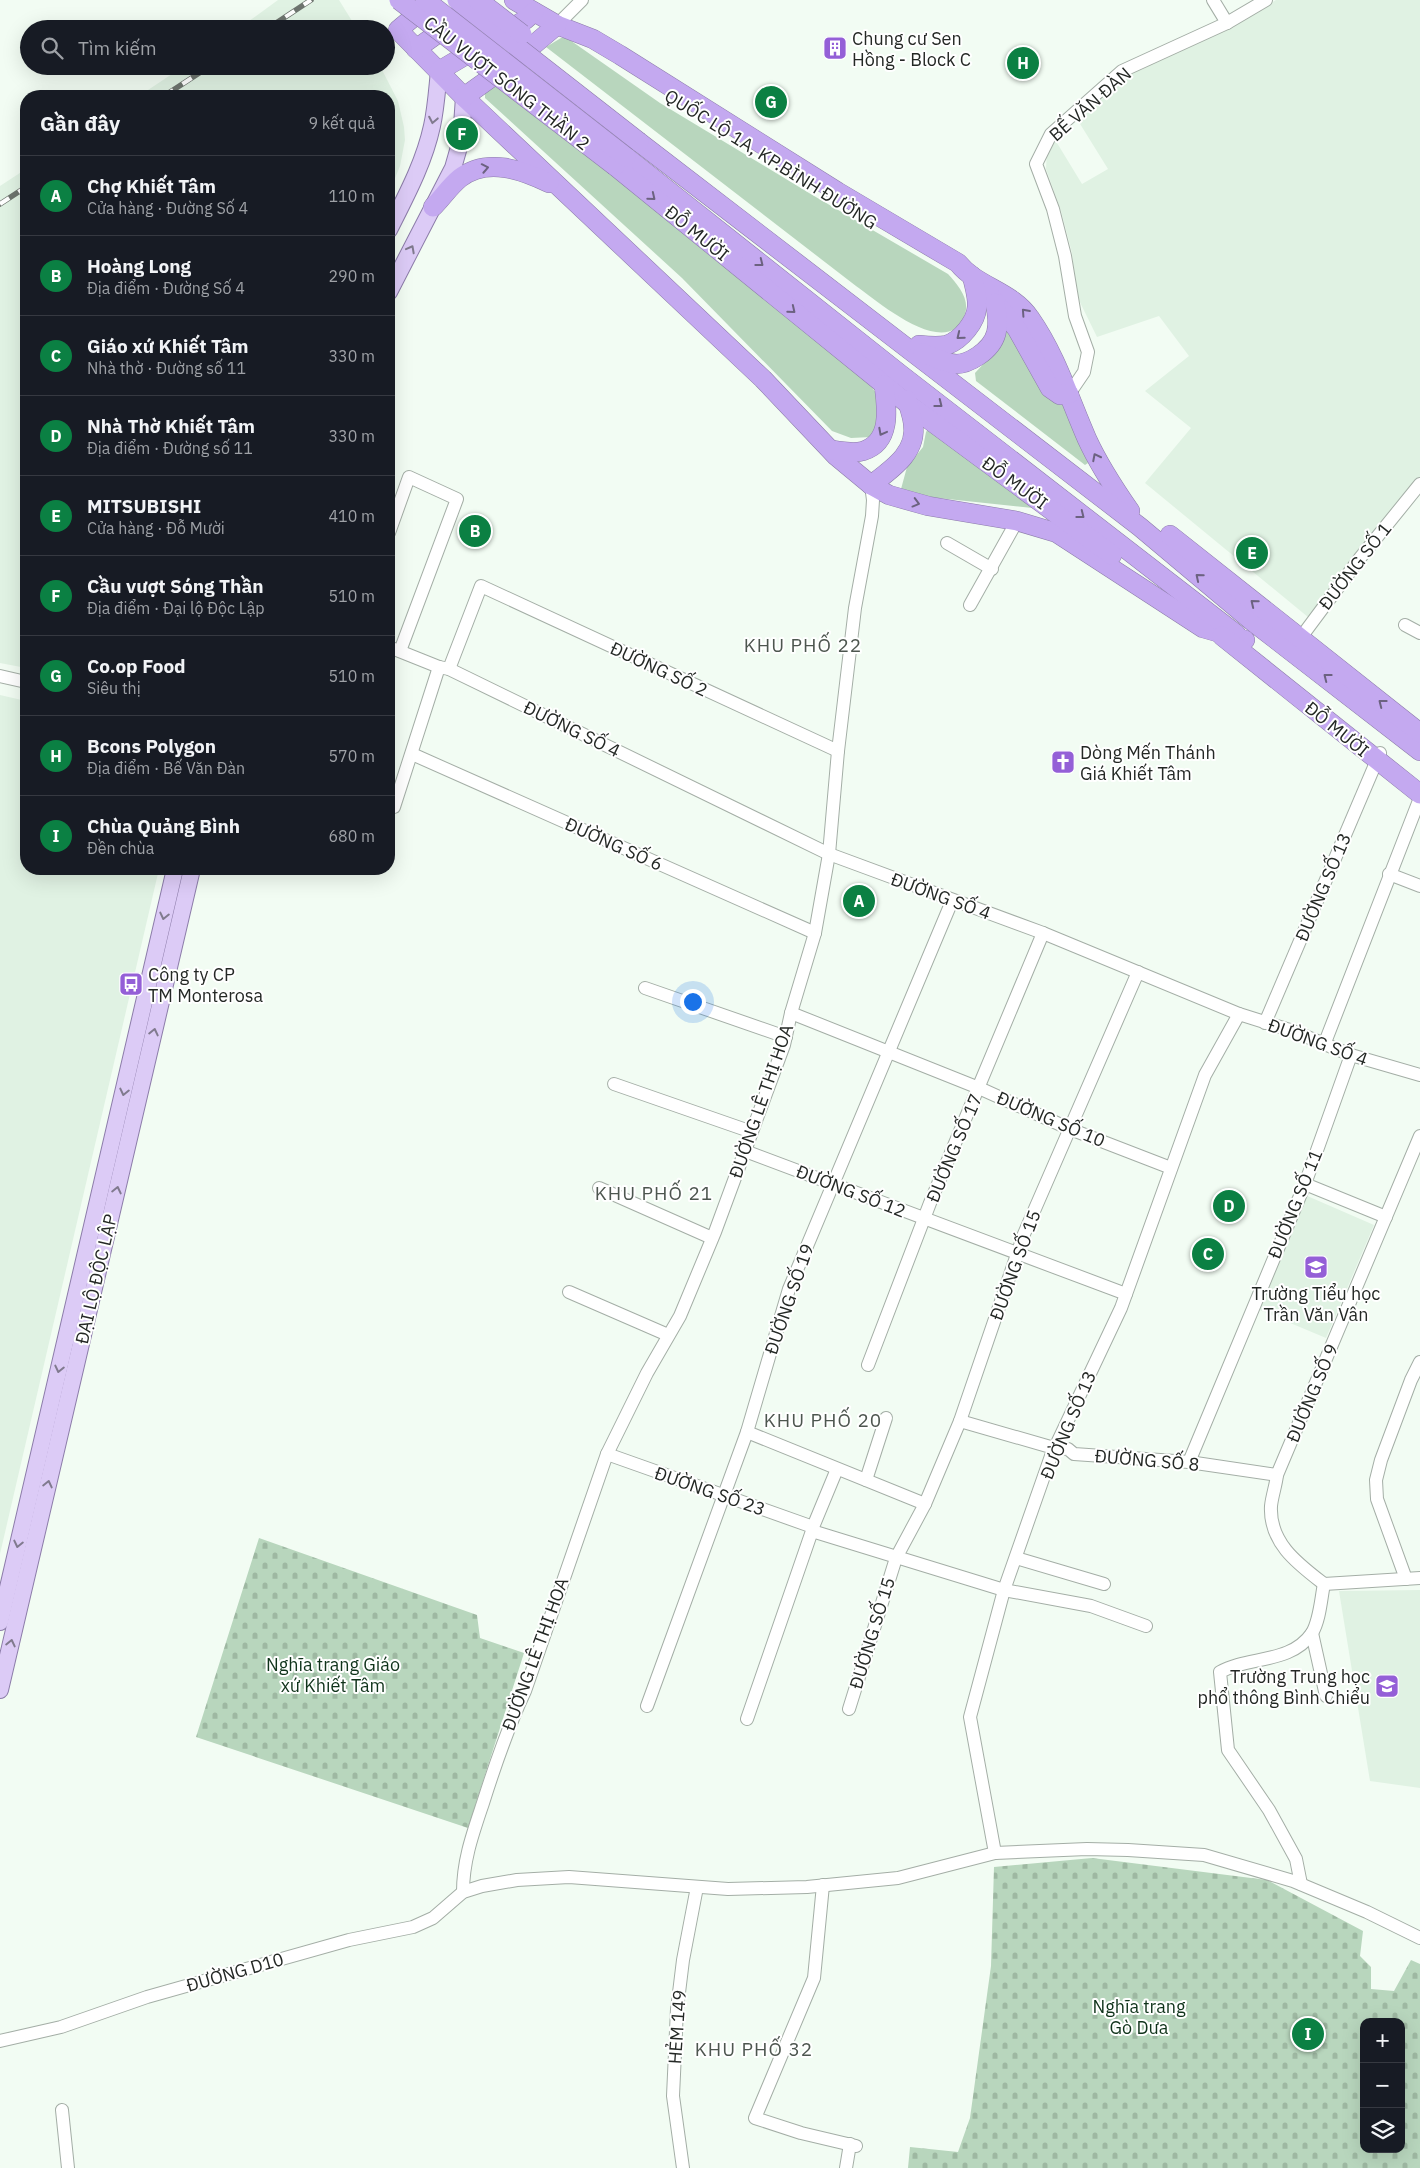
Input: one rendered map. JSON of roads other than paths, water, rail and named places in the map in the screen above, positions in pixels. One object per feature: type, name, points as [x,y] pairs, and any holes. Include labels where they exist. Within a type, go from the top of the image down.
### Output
[{"type":"highway","name":"CẦU VƯỢT SÓNG THẦN 2","points":[[399,0],[620,162]]},
{"type":"highway","name":"CẦU VƯỢT SÓNG THẦN 2","points":[[424,0],[620,162]]},
{"type":"highway","points":[[434,0],[398,30],[464,97],[762,379],[831,450],[871,485],[889,495],[928,506],[1016,521],[1057,533],[1203,628],[1245,640]]},
{"type":"highway","points":[[457,0],[643,137]]},
{"type":"highway","points":[[478,0],[643,137]]},
{"type":"highway","points":[[416,49],[484,0]]},
{"type":"highway","points":[[514,0],[557,25],[581,36],[593,39],[838,192],[958,263],[995,301],[1017,329],[1050,388],[1060,395],[1069,394]]},
{"type":"highway","points":[[439,71],[525,20],[534,12]]},
{"type":"highway","points":[[464,97],[517,59],[557,25]]},
{"type":"highway","name":"ĐỖ MƯỜI","points":[[643,137],[1140,526],[1252,622],[1296,644],[1420,733]]},
{"type":"highway","name":"ĐỖ MƯỜI","points":[[620,162],[900,374],[1245,640],[1420,794]]},
{"type":"highway","name":"ĐỖ MƯỜI","points":[[620,162],[908,404],[1220,634],[1378,756],[1420,780]]},
{"type":"highway","points":[[433,207],[460,178],[474,171],[499,166],[532,175],[562,190]]},
{"type":"highway","points":[[968,274],[1002,292],[1017,303],[1029,316],[1053,356],[1087,439],[1110,485],[1140,526]]},
{"type":"highway","points":[[911,345],[947,344],[959,338],[967,330],[975,317],[977,306],[968,274]]},
{"type":"highway","points":[[936,359],[957,364],[973,359],[988,349],[995,339],[998,325],[995,301]]},
{"type":"highway","name":"ĐỖ MƯỜI","points":[[911,345],[936,359],[1121,499],[1296,644],[1420,751]]},
{"type":"highway","points":[[871,485],[898,464],[910,448],[914,424],[900,374]]},
{"type":"highway","points":[[831,450],[864,451],[876,442],[883,433],[887,420],[884,385]]},
{"type":"main road","points":[[395,218],[416,175],[427,146],[436,105],[439,71]]},
{"type":"main road","points":[[395,280],[448,182],[458,154],[463,126],[464,97]]},
{"type":"main road","name":"ĐẠI LỘ ĐỘC LẬP","points":[[0,1622],[174,875]]},
{"type":"main road","name":"ĐẠI LỘ ĐỘC LẬP","points":[[0,1690],[191,875]]},
{"type":"street","points":[[557,25],[582,0]]},
{"type":"street","points":[[1213,0],[1227,24]]},
{"type":"street","name":"BẾ VĂN ĐÀN","points":[[1069,394],[1084,372],[1088,352],[1075,316],[1065,256],[1052,209],[1036,164],[1051,134],[1122,71],[1227,24],[1266,0]]},
{"type":"street","points":[[395,516],[409,477],[457,499],[395,647]]},
{"type":"street","name":"ĐƯỜNG LÊ THỊ HOA","points":[[463,1892],[463,1871],[469,1844],[509,1725],[525,1691],[607,1454],[668,1335],[680,1316],[745,1152],[786,1037],[791,1013],[815,933],[829,854],[838,751],[855,608],[872,516],[873,500],[871,485]]},
{"type":"street","name":"ĐƯỜNG SỐ 1","points":[[1296,644],[1360,558],[1419,487]]},
{"type":"street","points":[[970,605],[992,569],[1016,521]]},
{"type":"street","points":[[947,543],[992,569]]},
{"type":"street","name":"ĐƯỜNG SỐ 2","points":[[444,668],[480,586],[838,751]]},
{"type":"street","points":[[1405,625],[1420,633]]},
{"type":"street","name":"ĐƯỜNG SỐ 4","points":[[395,649],[444,668],[829,854],[1043,934],[1239,1014],[1293,1031],[1351,1055],[1420,1075]]},
{"type":"street","points":[[395,804],[444,668]]},
{"type":"street","points":[[0,676],[20,681]]},
{"type":"street","name":"ĐƯỜNG SỐ 6","points":[[412,754],[815,933]]},
{"type":"street","name":"ĐƯỜNG SỐ 13","points":[[1265,1022],[1378,756]]},
{"type":"street","points":[[1324,1045],[1420,798]]},
{"type":"street","points":[[1389,874],[1420,886]]},
{"type":"street","name":"ĐƯỜNG SỐ 19","points":[[647,1706],[747,1432],[789,1289],[952,901]]},
{"type":"street","name":"ĐƯỜNG SỐ 17","points":[[868,1365],[924,1219],[1043,934]]},
{"type":"street","name":"ĐƯỜNG SỐ 15","points":[[848,1709],[896,1558],[925,1504],[960,1421],[1017,1253],[1138,972]]},
{"type":"street","points":[[645,988],[786,1037]]},
{"type":"street","name":"ĐƯỜNG SỐ 10","points":[[791,1013],[979,1088],[1070,1129],[1171,1168]]},
{"type":"street","name":"ĐƯỜNG SỐ 13","points":[[995,1853],[970,1717],[1004,1590],[1054,1448],[1126,1294],[1204,1076],[1239,1014]]},
{"type":"street","name":"ĐƯỜNG SỐ 11","points":[[1189,1462],[1305,1184],[1351,1055]]},
{"type":"street","points":[[614,1084],[752,1132]]},
{"type":"street","name":"ĐƯỜNG SỐ 9","points":[[1324,1584],[1297,1564],[1276,1536],[1272,1506],[1277,1475],[1420,1136]]},
{"type":"street","name":"ĐƯỜNG SỐ 12","points":[[745,1152],[1126,1294]]},
{"type":"street","points":[[1305,1184],[1386,1217]]},
{"type":"street","points":[[599,1188],[712,1238]]},
{"type":"street","points":[[569,1292],[668,1335]]},
{"type":"street","points":[[1406,1579],[1377,1499],[1376,1480],[1381,1460],[1411,1380],[1420,1362]]},
{"type":"street","points":[[866,1480],[886,1418]]},
{"type":"street","name":"ĐƯỜNG SỐ 8","points":[[960,1421],[1054,1448],[1068,1449],[1074,1454],[1189,1462],[1277,1475]]},
{"type":"street","points":[[747,1432],[925,1504]]},
{"type":"street","name":"ĐƯỜNG SỐ 23","points":[[607,1454],[896,1558],[1004,1590],[1091,1606],[1146,1626]]},
{"type":"street","points":[[747,1719],[813,1529],[836,1469]]},
{"type":"street","points":[[1016,1558],[1104,1584]]},
{"type":"street","points":[[1326,1696],[1312,1633],[1324,1584],[1420,1578]]},
{"type":"street","points":[[1301,1884],[1296,1859],[1270,1810],[1228,1750],[1220,1672],[1229,1667],[1285,1654],[1312,1633]]},
{"type":"street","points":[[463,1892],[502,1882],[569,1877],[728,1889],[823,1885],[898,1878],[995,1853],[1087,1849],[1204,1855],[1301,1884],[1420,1938]]},
{"type":"street","points":[[823,1885],[814,1978],[755,2118],[801,2133],[853,2145],[846,2168]]},
{"type":"street","name":"HẺM 149","points":[[683,2168],[672,2096],[677,2009],[683,1960],[696,1887]]},
{"type":"street","name":"ĐƯỜNG D10","points":[[0,2041],[61,2027],[147,1997],[349,1940],[413,1927],[433,1918],[463,1892]]},
{"type":"street","points":[[62,2110],[68,2168]]},
{"type":"railway","points":[[281,20],[311,0]]},
{"type":"railway","points":[[173,90],[196,75]]},
{"type":"railway","points":[[0,204],[20,191]]},
{"type":"place","name":"Chung cư Sen Hồng - Block C","points":[[835,48]]},
{"type":"place","name":"Bcons Polygon","points":[[1023,63]]},
{"type":"place","name":"Co.op Food","points":[[771,102]]},
{"type":"place","name":"Cầu vượt Sóng Thần","points":[[462,134]]},
{"type":"place","name":"Hoàng Long","points":[[475,531]]},
{"type":"place","name":"MITSUBISHI","points":[[1252,553]]},
{"type":"place","name":"Dòng Mến Thánh Giá Khiết Tâm","points":[[1063,762]]},
{"type":"place","name":"Chợ Khiết Tâm","points":[[859,901]]},
{"type":"place","name":"Công ty CP TM Monterosa","points":[[131,984]]},
{"type":"place","name":"Nhà Thờ Khiết Tâm","points":[[1229,1206]]},
{"type":"place","name":"Giáo xứ Khiết Tâm","points":[[1208,1254]]},
{"type":"place","name":"Trường Tiểu học Trần Văn Vân","points":[[1316,1267]]},
{"type":"place","name":"Trường Trung học phổ thông Bình Chiểu","points":[[1387,1686]]},
{"type":"place","name":"Chùa Quảng Bình","points":[[1308,2034]]},
{"type":"district","name":"KHU PHỐ 22","points":[[803,645]]},
{"type":"district","name":"KHU PHỐ 21","points":[[654,1193]]},
{"type":"district","name":"KHU PHỐ 20","points":[[823,1420]]},
{"type":"district","name":"KHU PHỐ 32","points":[[754,2049]]},
{"type":"park label","name":"Nghĩa trang Giáo xứ Khiết Tâm","points":[[333,1674]]},
{"type":"park label","name":"Nghĩa trang Gò Dưa","points":[[1139,2016]]}]
